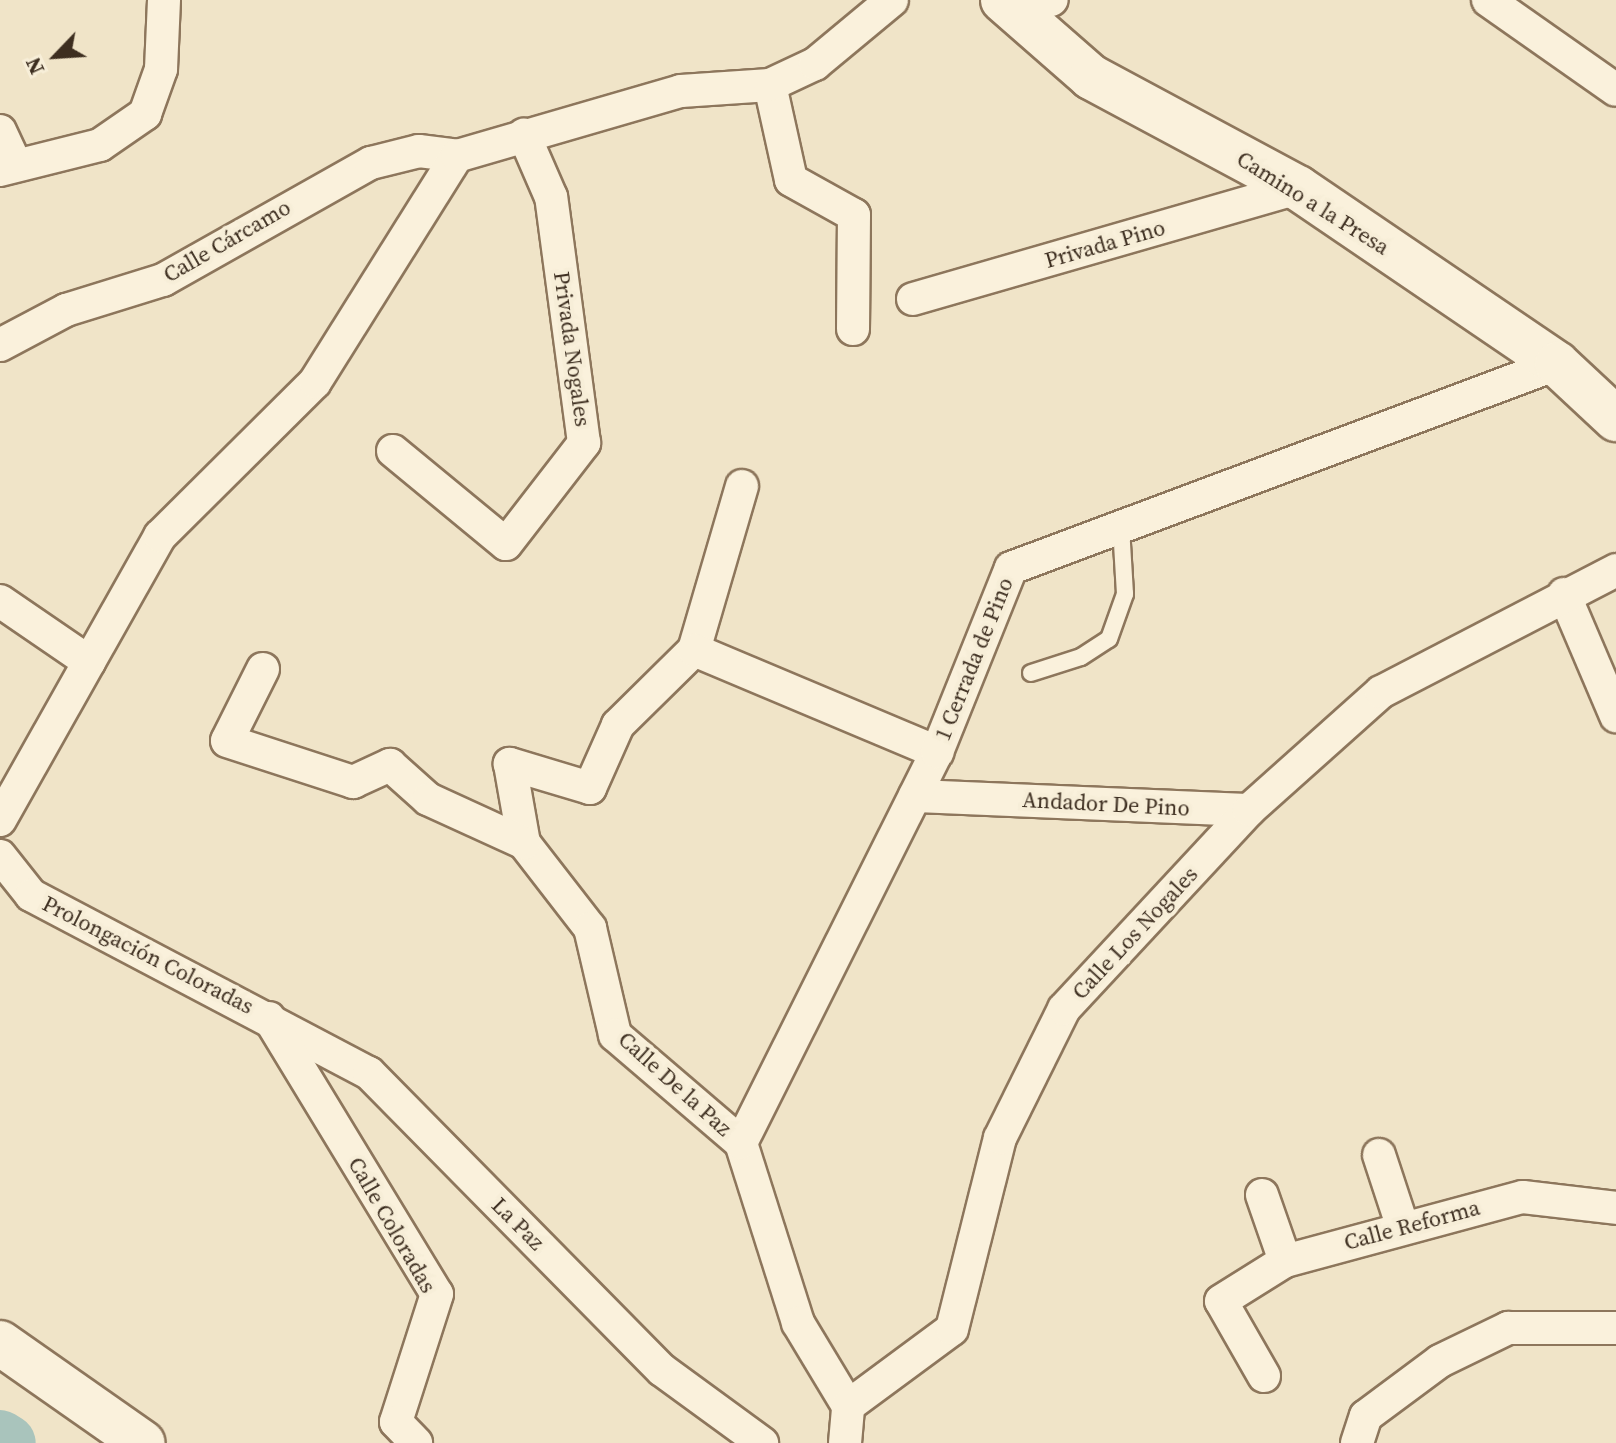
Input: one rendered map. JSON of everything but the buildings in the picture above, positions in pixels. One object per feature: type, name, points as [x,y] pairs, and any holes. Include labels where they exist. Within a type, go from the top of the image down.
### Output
[{"type":"street","points":[[0,131],[8,166],[100,145],[145,114],[161,69],[164,0]]},
{"type":"street","points":[[0,820],[160,536],[315,382],[457,156],[681,91],[770,85],[815,64],[892,0]]},
{"type":"street","points":[[1488,0],[1616,90]]},
{"type":"street","name":"Camino a la Presa","points":[[1024,3],[1091,77],[1298,188],[1611,402]]},
{"type":"street","points":[[770,85],[791,180],[854,215],[853,329]]},
{"type":"street","name":"Privada Nogales","points":[[393,451],[506,544],[584,443],[551,197],[524,135]]},
{"type":"street","name":"Calle Cárcamo","points":[[0,345],[66,310],[163,280],[371,163],[419,151],[457,156]]},
{"type":"street","name":"Privada Pino","points":[[913,299],[1298,188]]},
{"type":"street","name":"1 Cerrada de Pino","points":[[741,1143],[937,752],[1011,568],[1557,364]]},
{"type":"street","points":[[742,486],[694,650],[937,752]]},
{"type":"street","name":"Calle Los Nogales","points":[[848,1406],[952,1329],[1000,1138],[1064,1009],[1249,810],[1381,692],[1564,594],[1616,570]]},
{"type":"street","points":[[1564,594],[1616,716]]},
{"type":"street","points":[[0,601],[89,662]]},
{"type":"street","name":"Calle De la Paz","points":[[694,650],[618,725],[590,788],[510,764],[524,843],[590,928],[615,1035],[741,1143],[798,1323],[848,1406]]},
{"type":"street","points":[[263,669],[227,741],[353,782],[390,765],[428,799],[524,843]]},
{"type":"street","name":"Andador De Pino","points":[[915,796],[1249,810]]},
{"type":"street","name":"Prolongación Coloradas","points":[[0,856],[31,895],[267,1016]]},
{"type":"street","name":"Calle Coloradas","points":[[267,1016],[437,1294],[396,1422],[416,1443]]},
{"type":"street","name":"La Paz","points":[[267,1016],[369,1073],[662,1370],[762,1443]]},
{"type":"street","points":[[1379,1155],[1402,1225]]},
{"type":"street","points":[[1262,1195],[1285,1261]]},
{"type":"street","name":"Calle Reforma","points":[[1264,1376],[1221,1301],[1285,1261],[1402,1225],[1523,1197],[1616,1208]]},
{"type":"street","points":[[1357,1443],[1366,1416],[1440,1361],[1508,1328],[1616,1328]]},
{"type":"street","points":[[0,1343],[143,1443]]},
{"type":"street","points":[[845,1443],[848,1406]]},
{"type":"lane","points":[[1031,673],[1081,657],[1109,639],[1125,594],[1121,527]]},
{"type":"waterway","points":[[0,1438],[8,1443]]}]
